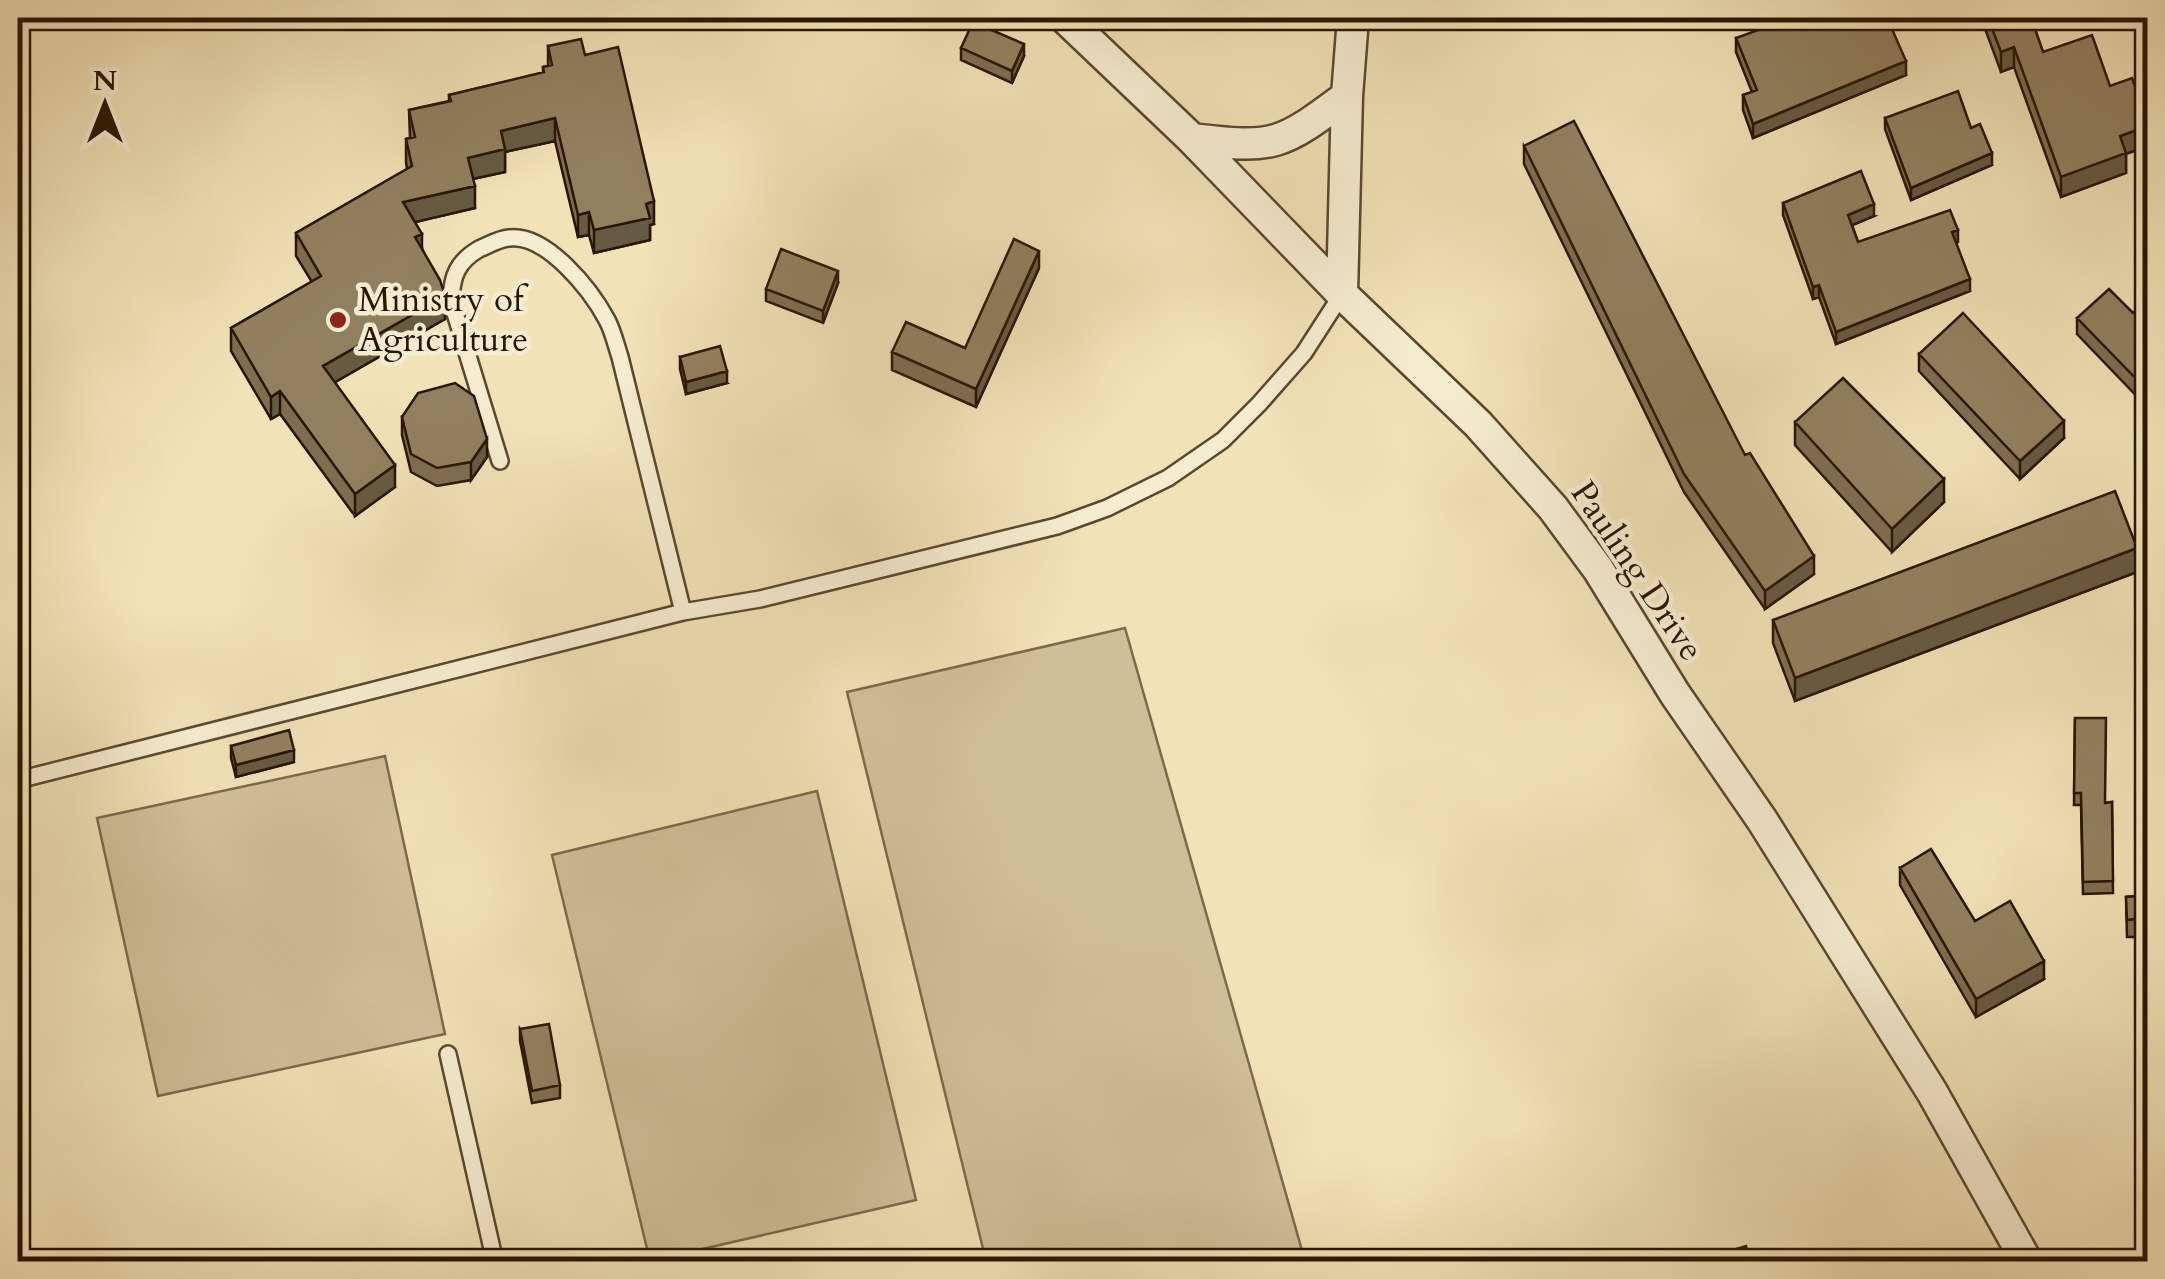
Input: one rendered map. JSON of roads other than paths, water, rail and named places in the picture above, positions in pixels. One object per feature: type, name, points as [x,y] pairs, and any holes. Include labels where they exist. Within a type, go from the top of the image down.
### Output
[{"type":"street","name":"Pauling Drive","points":[[1064,18],[1192,139],[1342,294],[1478,424],[1553,508],[1598,568],[1674,694],[1762,820],[1932,1092],[2027,1262]]},
{"type":"street","points":[[1342,294],[1346,96],[1354,18]]},
{"type":"street","points":[[1192,139],[1272,143],[1300,132],[1346,96]]},
{"type":"lane","points":[[500,462],[452,290],[457,266],[484,247],[511,237],[527,239],[550,251],[586,288],[607,320],[620,357],[683,612]]},
{"type":"lane","points":[[18,780],[683,612],[760,599],[1058,526],[1153,486],[1223,440],[1304,352],[1342,294]]},
{"type":"lane","points":[[448,1054],[495,1262]]},
{"type":"place","name":"Ministry of Agriculture","points":[[338,320]]}]
